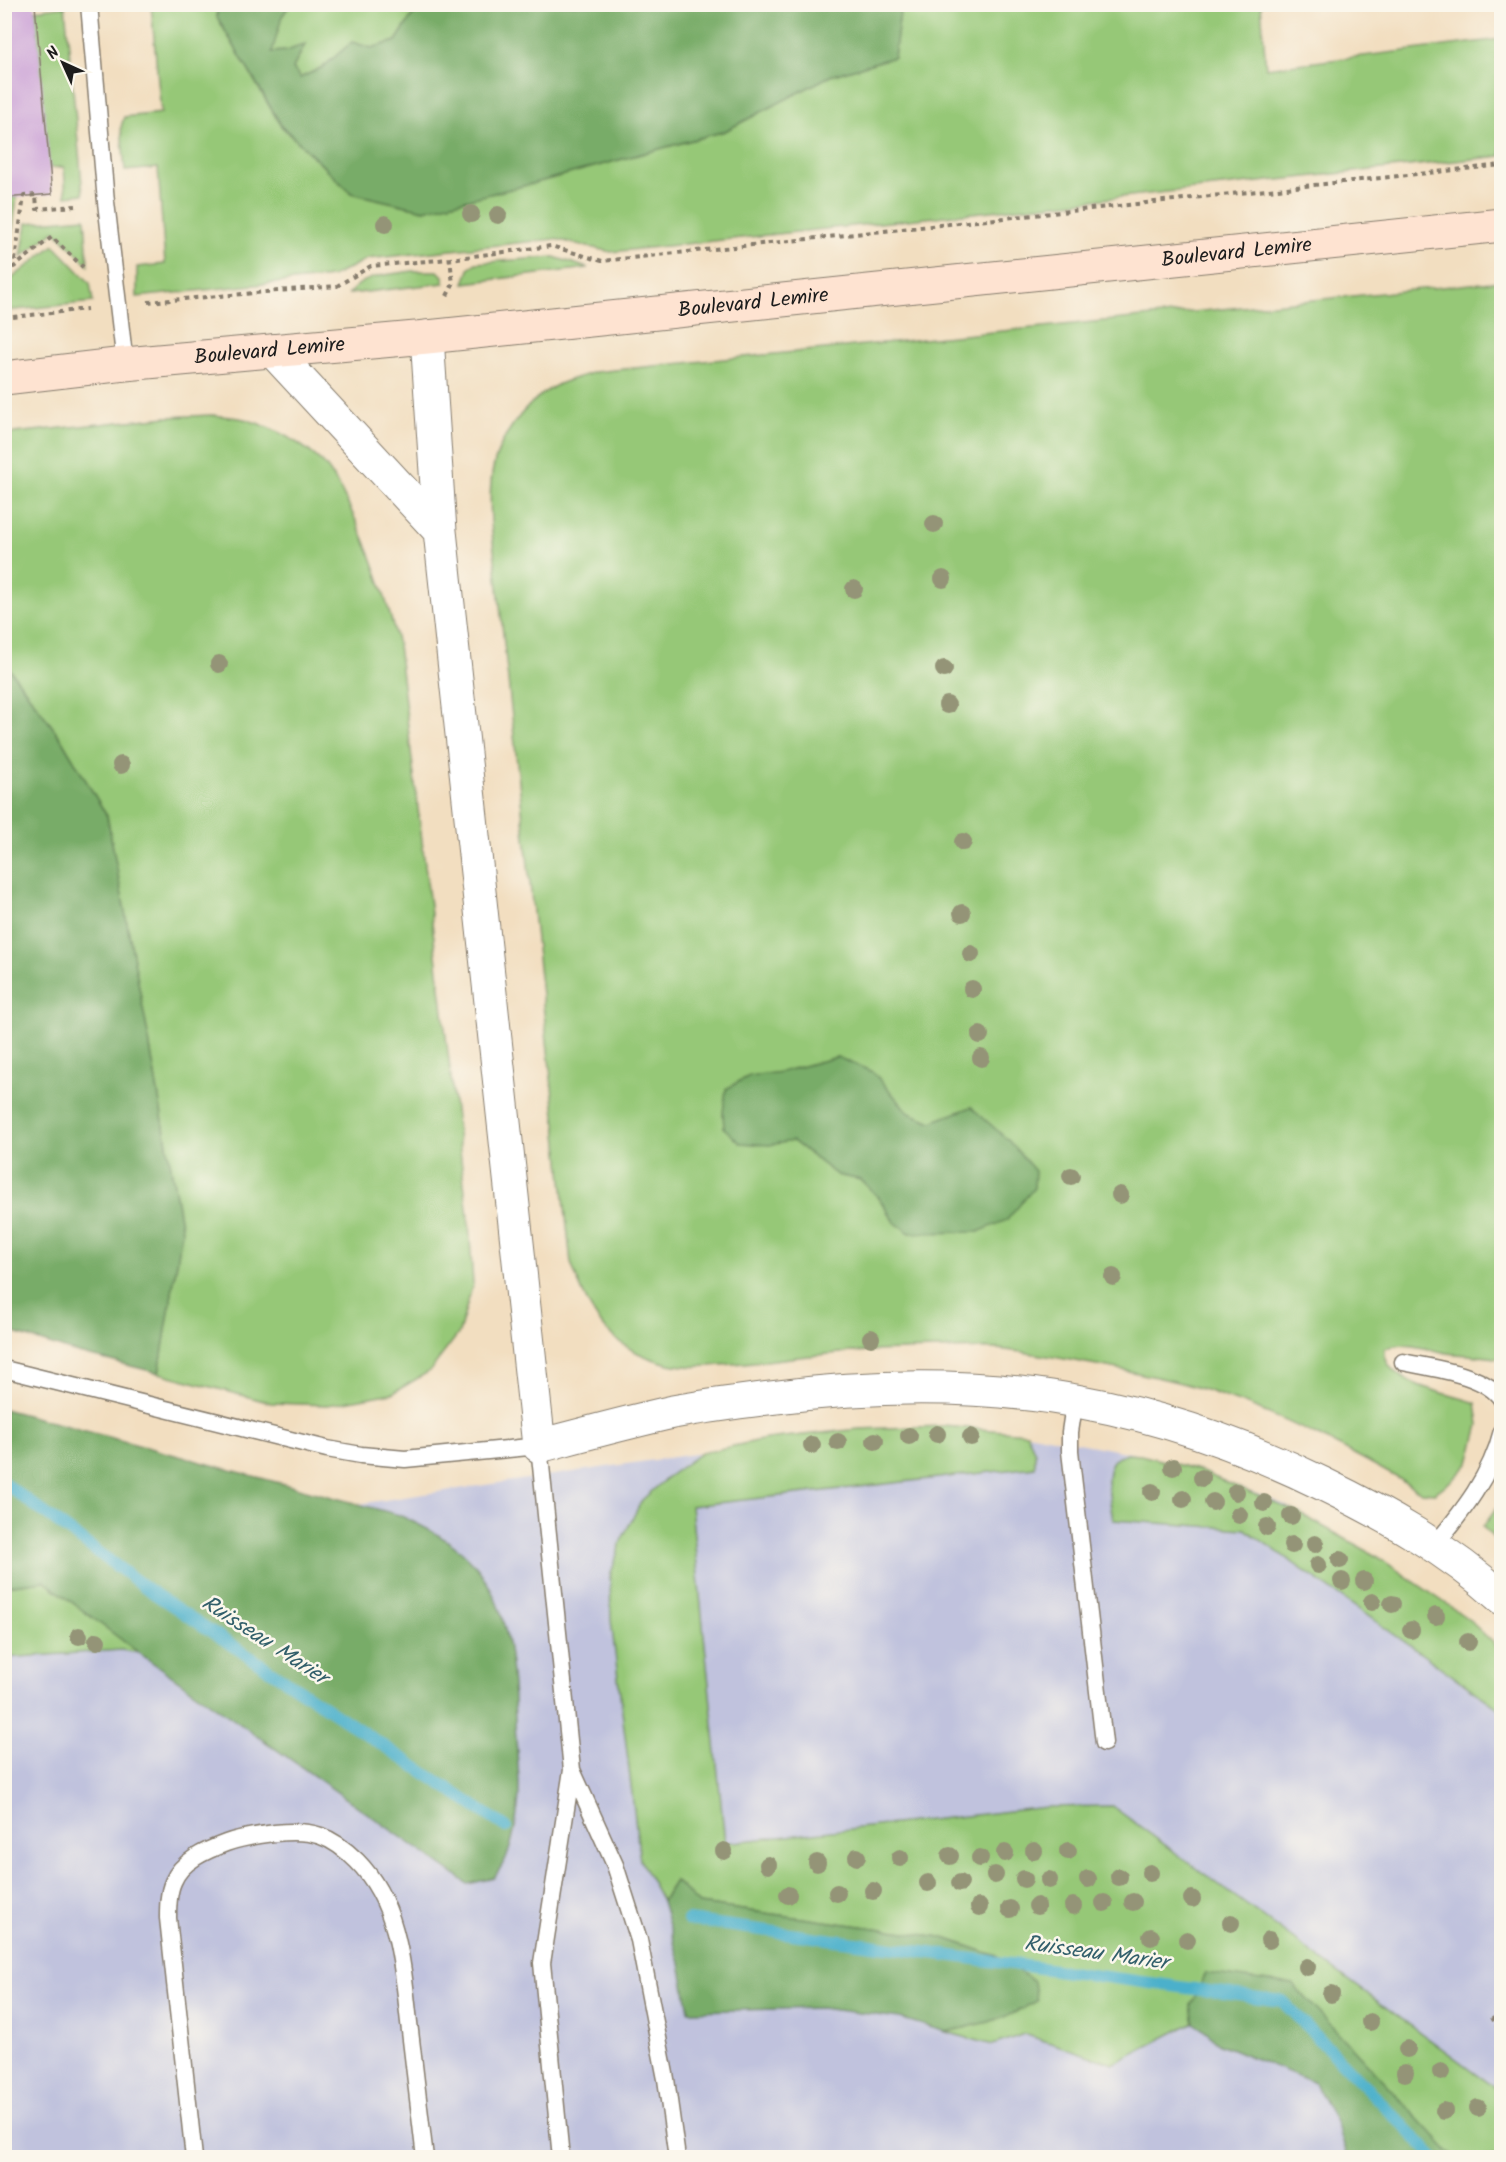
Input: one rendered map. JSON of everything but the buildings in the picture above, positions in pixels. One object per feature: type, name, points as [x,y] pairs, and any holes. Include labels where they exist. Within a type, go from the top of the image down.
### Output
[{"type":"main road","name":"Boulevard Lemire","points":[[4,378],[124,364],[427,338],[1502,225]]},
{"type":"street","points":[[427,338],[440,531],[539,1446],[675,1412],[835,1391],[960,1388],[1008,1390],[1075,1400],[1169,1422],[1240,1447],[1349,1496],[1434,1546],[1502,1598]]},
{"type":"street","points":[[273,351],[440,531]]},
{"type":"lane","points":[[89,4],[106,202],[124,364]]},
{"type":"lane","points":[[1403,1362],[1464,1376],[1492,1389],[1502,1400]]},
{"type":"lane","points":[[4,1369],[294,1441],[361,1455],[405,1459],[539,1446],[572,1770],[542,1963],[561,2157]]},
{"type":"lane","points":[[1075,1400],[1070,1432],[1070,1451],[1104,1743]]},
{"type":"lane","points":[[1434,1546],[1468,1504],[1482,1482],[1492,1462],[1502,1431]]},
{"type":"lane","points":[[572,1770],[615,1865],[639,1940],[666,2079],[677,2157]]},
{"type":"lane","points":[[194,2157],[168,1918],[173,1881],[203,1852],[230,1841],[257,1835],[295,1831],[315,1833],[332,1839],[346,1850],[367,1871],[384,1901],[396,1934],[402,1971],[425,2157]]},
{"type":"path","points":[[138,303],[337,286],[371,266],[551,246],[602,261],[1502,165]]},
{"type":"path","points":[[84,205],[37,209],[36,195],[24,196],[14,267],[52,237],[89,274]]},
{"type":"path","points":[[450,259],[453,284]]},
{"type":"path","points":[[4,318],[93,309]]},
{"type":"path","points":[[1492,2017],[1502,2036]]},
{"type":"shaded area","points":[[944,1426],[1027,1433],[1141,1455],[1187,1467],[1283,1504],[1378,1557],[1467,1618],[1501,1650],[1501,2157],[5,2158],[5,1658],[121,1650],[139,1653],[468,1884],[511,1656],[502,1618],[476,1566],[431,1531],[399,1515],[358,1504],[701,1453],[766,1439],[859,1429]]},
{"type":"green space","points":[[151,5],[217,5],[217,17],[281,126],[351,193],[424,210],[535,183],[725,131],[830,76],[894,57],[901,5],[1261,5],[1266,68],[1501,39],[1501,156],[611,252],[555,239],[367,259],[332,277],[137,297],[137,267],[165,264],[158,168],[125,171],[121,127],[124,117],[161,113]]},
{"type":"green space","points":[[217,5],[290,5],[282,16],[272,52],[287,51],[305,44],[293,68],[300,78],[323,67],[352,42],[371,48],[396,41],[419,5],[901,5],[894,57],[830,76],[725,131],[535,183],[424,210],[351,193],[281,125],[217,17]]},
{"type":"green space","points":[[290,5],[419,5],[396,41],[371,48],[352,42],[323,67],[300,78],[293,68],[305,45],[287,51],[271,52],[282,16]]},
{"type":"green space","points":[[65,6],[83,194],[66,196],[64,167],[49,168],[35,10]]},
{"type":"green space","points":[[17,197],[6,283],[54,245],[90,283],[93,302],[5,311],[5,198]]},
{"type":"green space","points":[[85,218],[88,265],[55,231],[21,257],[27,223]]},
{"type":"green space","points":[[554,257],[588,268],[464,283],[470,267],[476,263]]},
{"type":"green space","points":[[412,271],[438,271],[443,276],[444,283],[349,294],[355,287],[369,279]]},
{"type":"green space","points":[[1501,281],[1501,1359],[1401,1345],[1385,1349],[1387,1361],[1394,1371],[1406,1379],[1420,1386],[1476,1403],[1479,1425],[1469,1463],[1455,1478],[1435,1493],[1422,1492],[1315,1434],[1231,1399],[1163,1378],[1060,1358],[996,1349],[950,1348],[842,1353],[725,1365],[688,1366],[648,1358],[631,1350],[605,1328],[586,1300],[571,1263],[490,506],[491,481],[496,457],[513,425],[529,405],[549,390],[564,382],[595,372]],"holes":[[[837,1057],[893,1096],[909,1113],[932,1122],[972,1107],[979,1232],[949,1231],[894,1222],[879,1198],[861,1180],[837,1175],[793,1141],[781,1072]]]},
{"type":"green space","points":[[212,415],[244,419],[269,428],[288,437],[323,463],[338,484],[357,523],[383,591],[398,645],[469,1224],[473,1284],[459,1333],[430,1371],[393,1393],[328,1405],[271,1403],[159,1373],[182,1231],[107,816],[60,737],[5,663],[5,434],[167,417]]},
{"type":"green space","points":[[5,663],[60,737],[107,816],[182,1231],[159,1373],[74,1352],[5,1330]]},
{"type":"green space","points":[[837,1057],[873,1072],[909,1113],[932,1122],[971,1107],[1009,1141],[1035,1171],[1034,1188],[1007,1220],[978,1232],[910,1233],[894,1222],[879,1198],[861,1180],[837,1175],[793,1141],[769,1145],[740,1143],[724,1128],[726,1089],[749,1076],[781,1072]]},
{"type":"green space","points":[[4,1409],[399,1515],[440,1536],[467,1556],[488,1584],[497,1604],[504,1626],[512,1672],[519,1777],[518,1805],[510,1848],[494,1878],[468,1884],[139,1653],[44,1581],[5,1586]]},
{"type":"green space","points":[[944,1426],[1027,1433],[1035,1453],[1035,1467],[691,1506],[725,1843],[1047,1807],[1112,1806],[1501,2092],[1501,2157],[1454,2157],[1444,2148],[1191,2005],[1194,2022],[1113,2064],[1024,2034],[993,2045],[946,2032],[967,2027],[1034,1982],[1002,1958],[941,1937],[699,1904],[675,1881],[662,1901],[640,1860],[611,1620],[610,1577],[621,1541],[642,1500],[669,1476],[701,1453],[766,1439],[859,1429]]},
{"type":"green space","points":[[1127,1454],[1141,1455],[1195,1469],[1299,1513],[1378,1557],[1467,1618],[1501,1650],[1501,1710],[1245,1529],[1113,1520],[1108,1487],[1109,1469],[1117,1457]]},
{"type":"green space","points":[[1501,1502],[1501,1546],[1483,1527]]},
{"type":"green space","points":[[44,1581],[139,1653],[121,1650],[5,1658],[5,1586]]},
{"type":"green space","points":[[675,1881],[699,1904],[941,1937],[1002,1958],[1034,1982],[1037,2001],[1012,2014],[989,2022],[946,2032],[900,2018],[821,2008],[689,2011],[680,1963],[662,1901]]},
{"type":"green space","points":[[1206,1973],[1293,1984],[1454,2157],[1348,2157],[1336,2122],[1315,2083],[1220,2044],[1194,2022],[1191,2005]]},
{"type":"waterway","name":"Ruisseau Marier","points":[[4,1483],[149,1590],[506,1827]]},
{"type":"waterway","name":"Ruisseau Marier","points":[[688,1920],[1282,2001],[1435,2158]]}]
